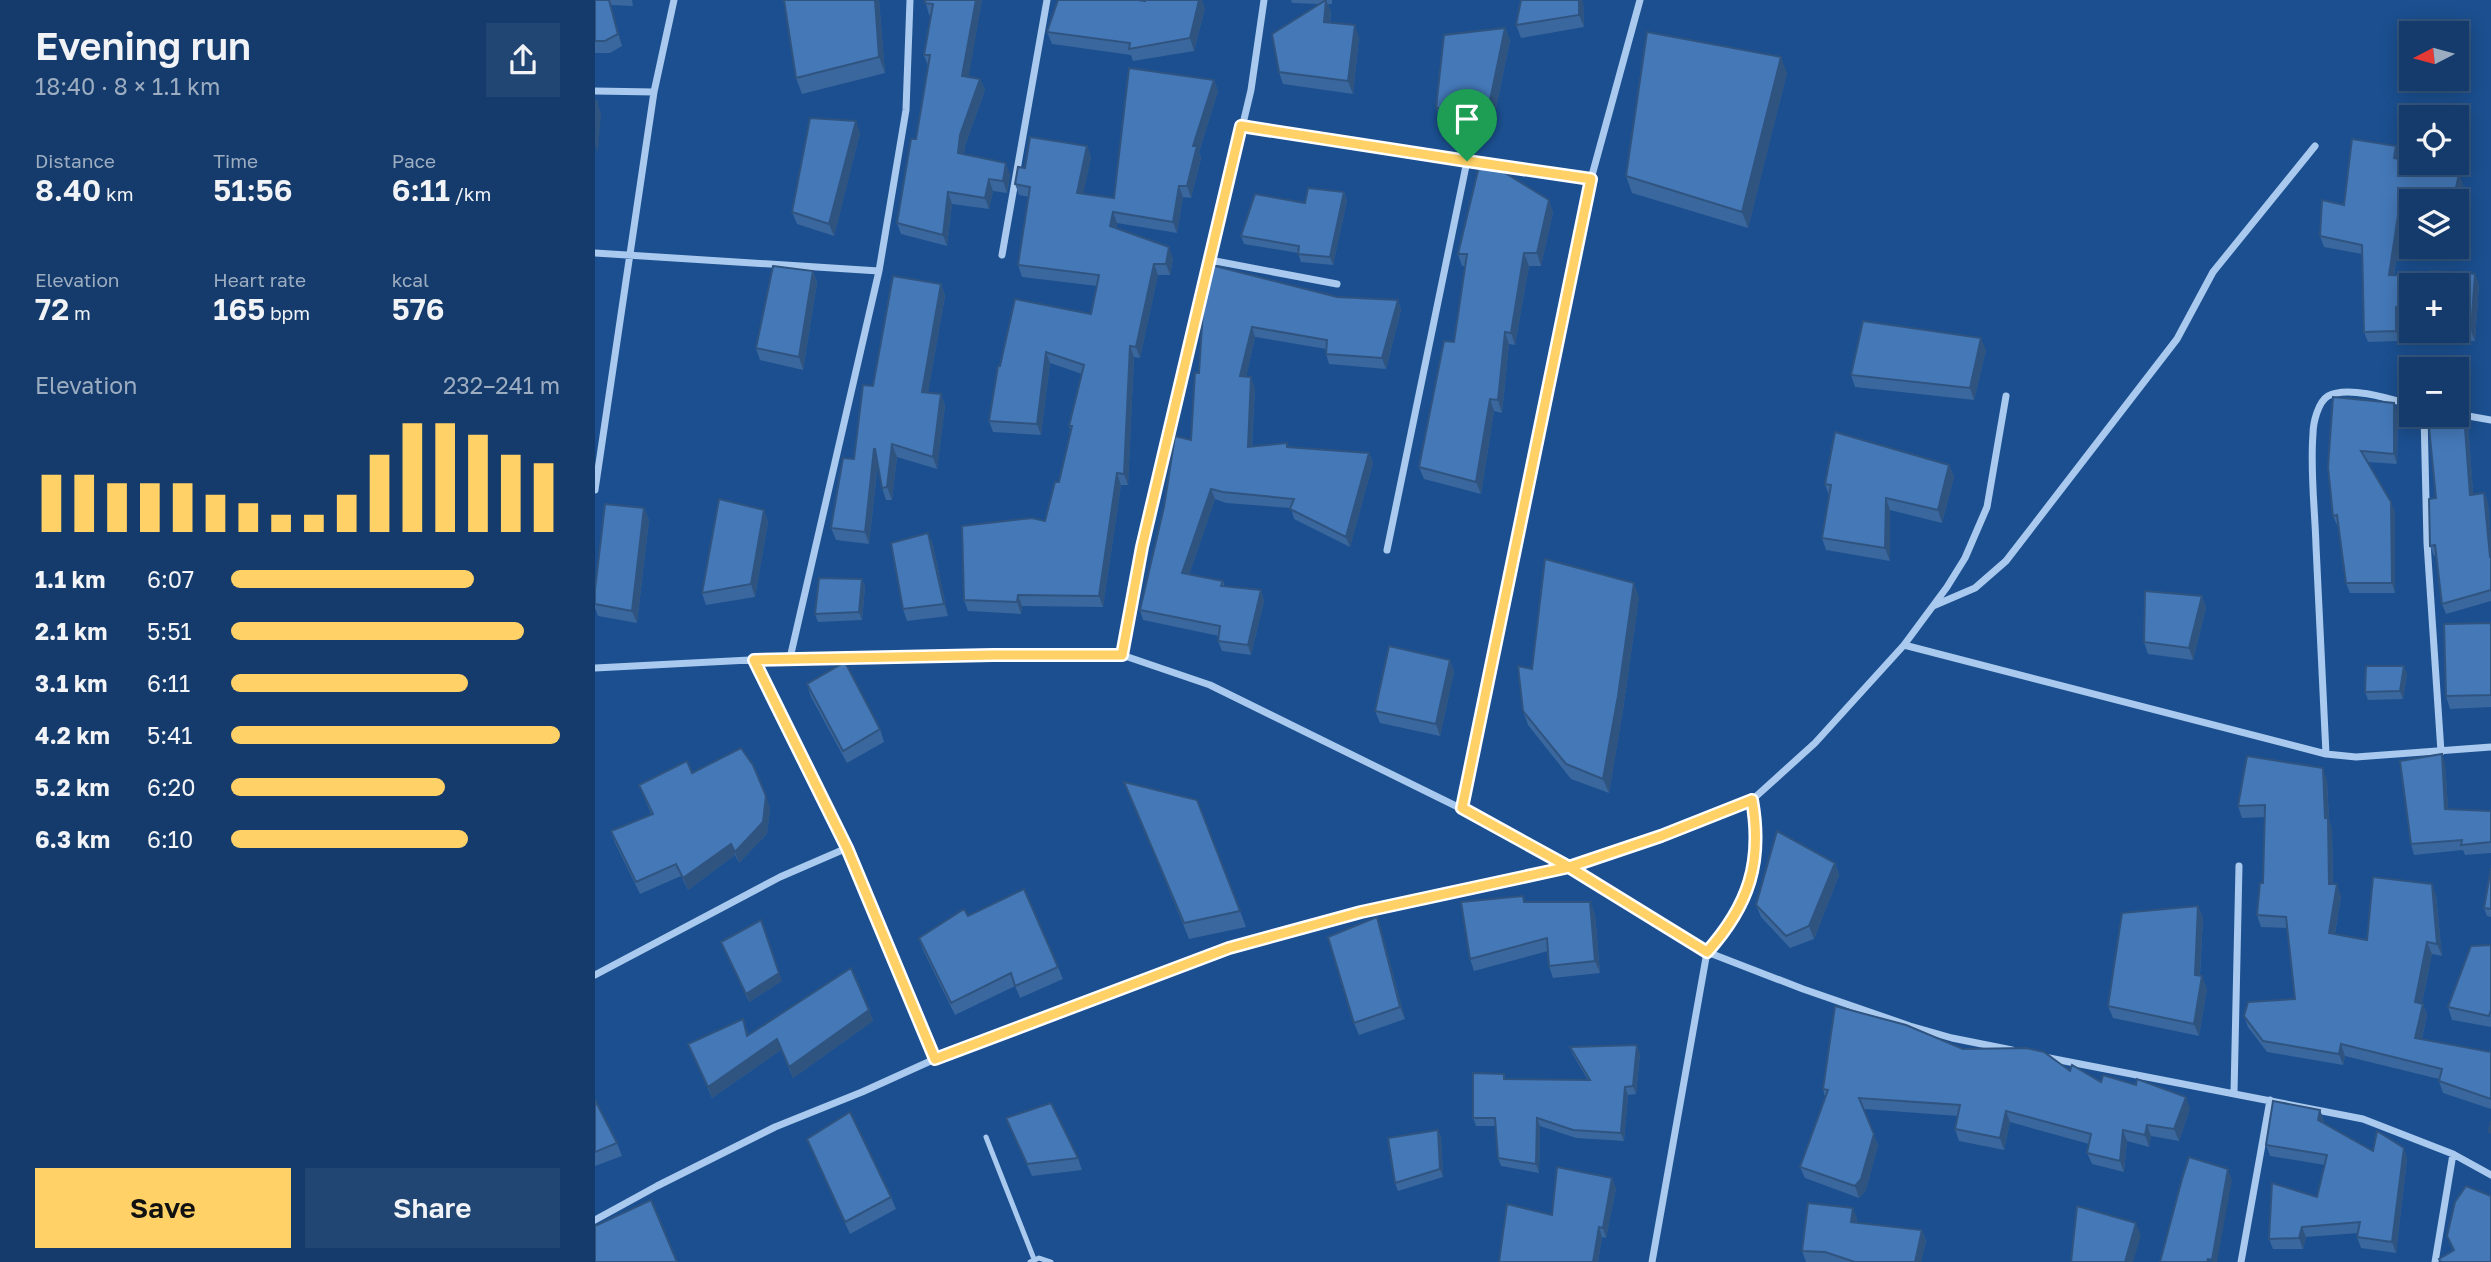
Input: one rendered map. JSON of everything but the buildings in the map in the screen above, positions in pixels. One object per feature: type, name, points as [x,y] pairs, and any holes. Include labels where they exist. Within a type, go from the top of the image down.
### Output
[{"type":"street","points":[[595,490],[654,92],[674,0]]},
{"type":"street","points":[[790,658],[879,271],[907,110],[911,0]]},
{"type":"street","points":[[1002,255],[1047,0]]},
{"type":"street","points":[[1122,655],[1142,547],[1253,76],[1264,0]]},
{"type":"street","points":[[1462,808],[1591,179],[1640,0]]},
{"type":"street","points":[[595,91],[654,92]]},
{"type":"street","points":[[1241,126],[1591,179]]},
{"type":"street","points":[[1933,606],[1975,588],[2007,561],[2177,339],[2201,290],[2219,263],[2315,146]]},
{"type":"street","points":[[1387,550],[1467,161]]},
{"type":"street","points":[[595,253],[629,253],[879,271]]},
{"type":"street","points":[[1210,260],[1337,284]]},
{"type":"street","points":[[2326,754],[2313,433],[2320,405],[2327,396],[2340,392],[2358,392],[2399,402]]},
{"type":"street","points":[[595,1220],[775,1127],[935,1059],[1240,944],[1361,912],[1569,867],[1661,836],[1752,800],[1815,743],[1904,645],[1965,558],[1987,508],[2006,396]]},
{"type":"street","points":[[2469,416],[2491,420]]},
{"type":"street","points":[[2424,427],[2427,543],[2441,752]]},
{"type":"street","points":[[1904,645],[2326,754],[2356,757],[2491,747]]},
{"type":"street","points":[[595,668],[790,658],[1122,655],[1210,685],[1301,732],[1462,808],[1569,867],[1707,952],[1910,1026],[2018,1052]]},
{"type":"street","points":[[754,660],[847,848],[935,1059]]},
{"type":"street","points":[[1652,1262],[1707,952],[1731,922],[1753,871],[1756,834],[1752,800]]},
{"type":"street","points":[[595,975],[780,877],[847,848]]},
{"type":"street","points":[[2234,1093],[2239,866]]},
{"type":"street","points":[[2032,1054],[2363,1119],[2453,1154],[2491,1175]]},
{"type":"street","points":[[2241,1262],[2270,1100]]},
{"type":"street","points":[[2435,1262],[2453,1154]]},
{"type":"lane","points":[[986,1137],[1032,1260],[1039,1258],[1051,1262]]},
{"type":"route","points":[[1467,161],[1241,126],[1142,547],[1122,655],[754,660],[847,848],[935,1059],[1229,948],[1361,912],[1569,867],[1707,952],[1731,922],[1753,871],[1756,856],[1752,800],[1661,836],[1569,867],[1462,808],[1591,179],[1467,161]]}]
